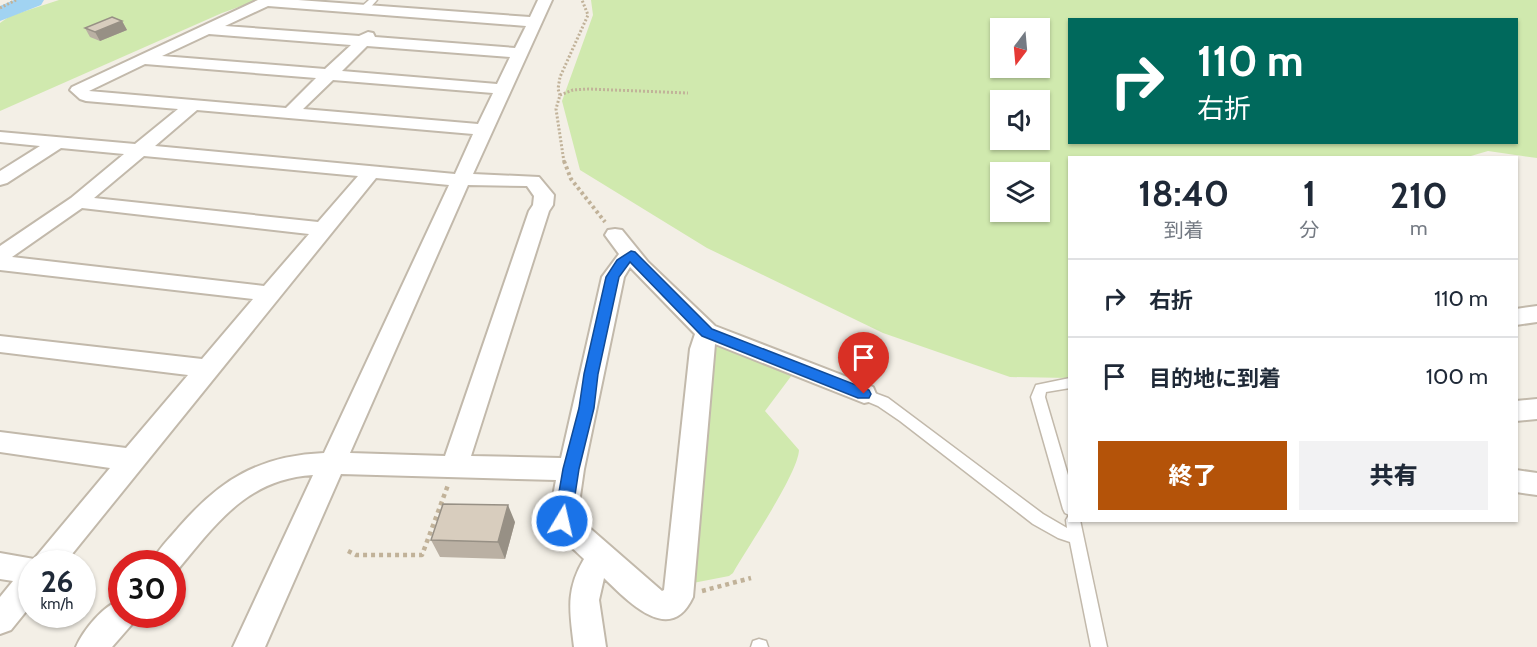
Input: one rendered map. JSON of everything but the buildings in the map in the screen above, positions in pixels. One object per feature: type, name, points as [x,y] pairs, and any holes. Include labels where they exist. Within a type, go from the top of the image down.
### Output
[{"type":"street","points":[[249,647],[502,89],[545,0]]},
{"type":"street","points":[[484,130],[86,96],[78,90],[268,2],[368,5],[393,12],[535,22]]},
{"type":"street","points":[[289,114],[393,12]]},
{"type":"street","points":[[206,29],[519,53]]},
{"type":"street","points":[[143,58],[502,89]]},
{"type":"street","points":[[0,256],[78,202],[193,105]]},
{"type":"street","points":[[0,137],[462,180],[532,181],[545,198],[452,474]]},
{"type":"street","points":[[0,179],[57,143]]},
{"type":"street","points":[[58,550],[372,172]]},
{"type":"street","points":[[78,202],[323,229]]},
{"type":"street","points":[[623,245],[622,263],[613,277],[591,374],[562,521],[650,602],[664,606],[678,597],[702,349],[707,332]]},
{"type":"street","points":[[623,245],[707,332],[864,394]]},
{"type":"street","points":[[0,263],[270,294]]},
{"type":"street","points":[[1518,317],[1537,314]]},
{"type":"street","points":[[0,344],[208,369]]},
{"type":"street","points":[[1518,411],[1537,409]]},
{"type":"street","points":[[0,442],[133,460]]},
{"type":"street","points":[[178,550],[224,499],[250,480],[289,467],[332,465],[452,474],[571,469]]},
{"type":"street","points":[[1518,481],[1537,484]]},
{"type":"street","points":[[590,647],[584,598],[586,579],[602,558]]},
{"type":"street","points":[[0,566],[18,569]]},
{"type":"street","points":[[0,620],[18,598]]},
{"type":"street","points":[[92,647],[109,628]]},
{"type":"lane","points":[[1068,383],[1041,388],[1038,397],[1068,502]]},
{"type":"lane","points":[[864,394],[883,402],[906,417],[1038,519],[1063,533],[1078,538]]},
{"type":"lane","points":[[1074,522],[1099,647]]},
{"type":"path","points":[[0,8],[16,0]]},
{"type":"path","points":[[582,0],[588,15],[560,77],[558,88],[560,95],[556,109],[561,151],[571,179],[623,245]]},
{"type":"path","points":[[560,95],[573,90],[589,89],[688,93]]},
{"type":"path","points":[[348,551],[356,555],[422,555],[452,474]]},
{"type":"path","points":[[678,597],[751,578]]},
{"type":"green space","points":[[59,0],[258,0],[222,13],[0,111],[0,23],[10,16]]},
{"type":"green space","points":[[591,0],[1537,0],[1537,158],[1488,151],[1471,156],[1068,156],[1068,378],[1010,377],[883,333],[707,248],[580,170],[562,101],[593,15]]},
{"type":"green space","points":[[720,346],[792,375],[765,411],[799,450],[781,493],[733,573],[729,576],[693,583],[701,476],[706,459],[711,356],[715,348]]},
{"type":"waterway","points":[[0,14],[33,0]]},
{"type":"route","points":[[562,521],[571,469],[613,277],[616,270],[631,255],[707,332],[864,394]]}]
